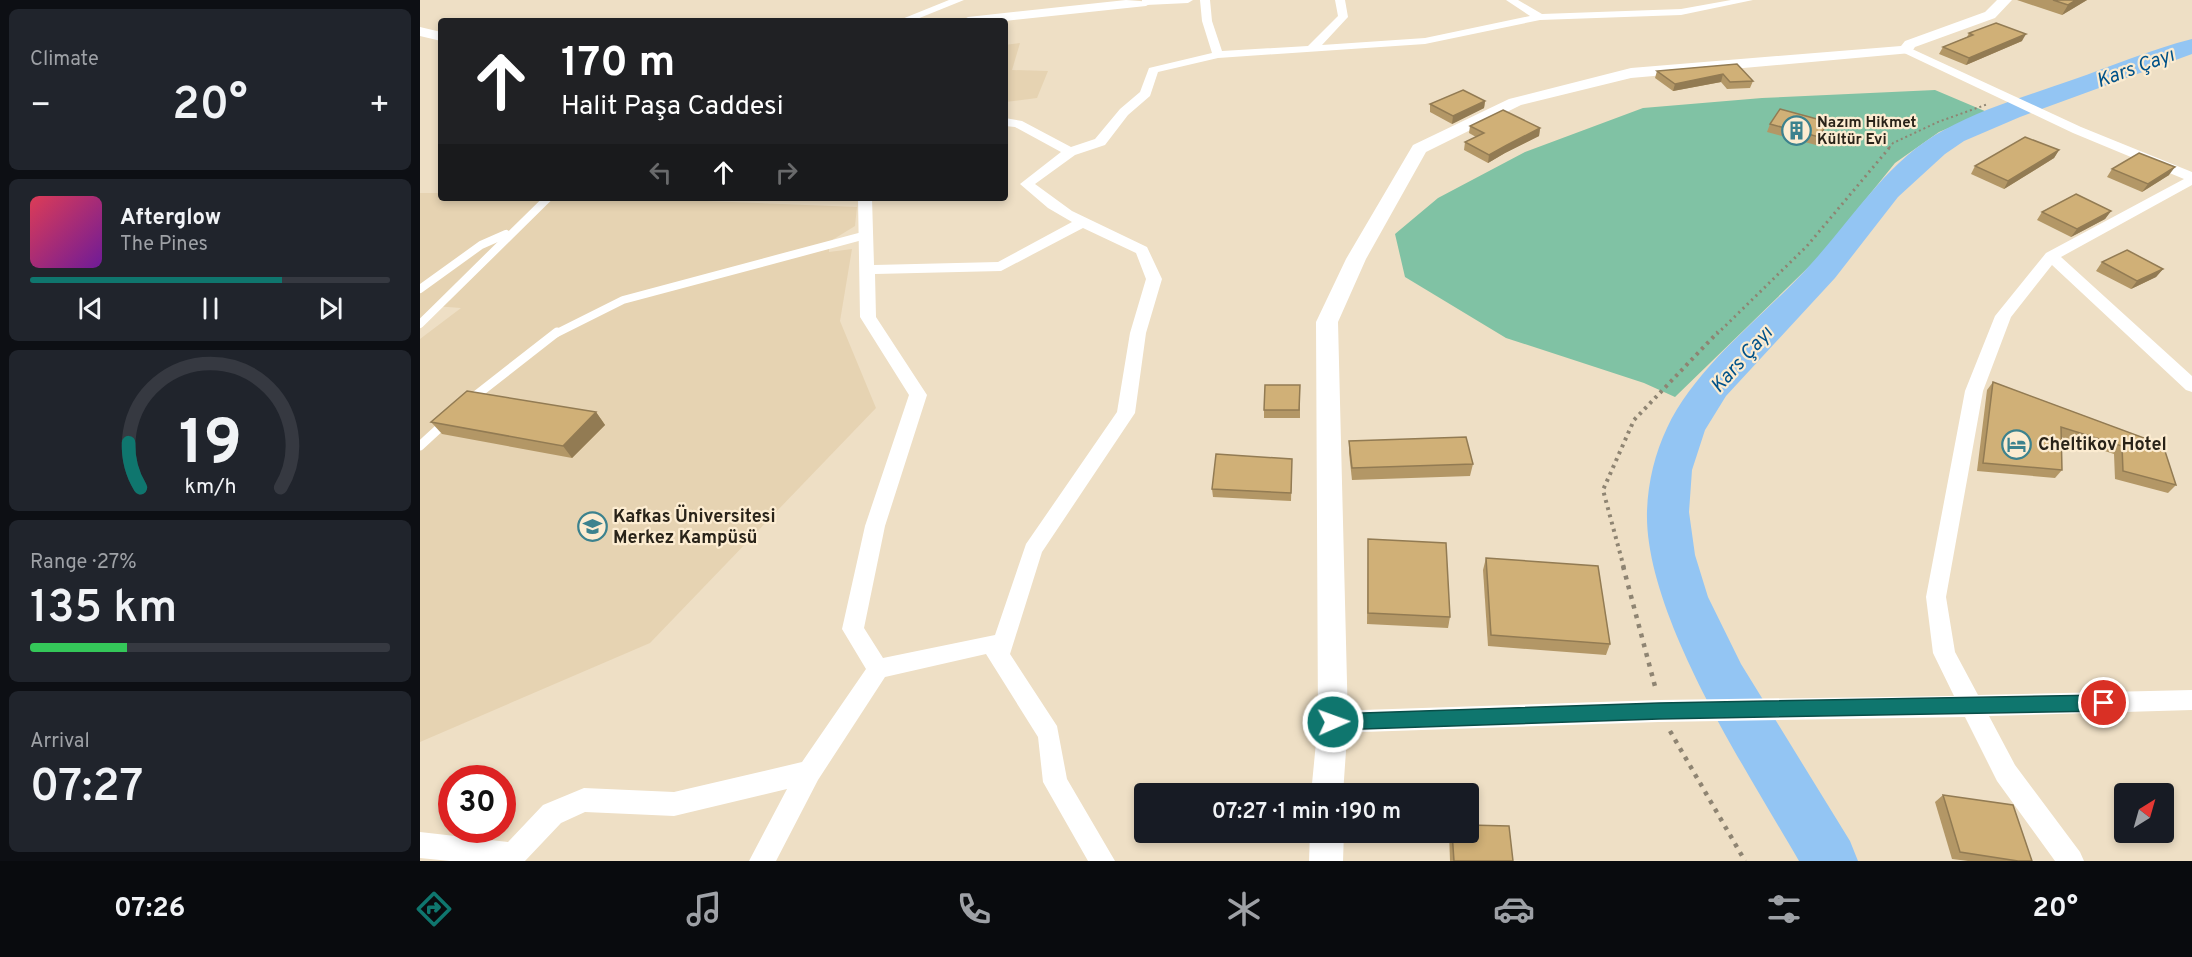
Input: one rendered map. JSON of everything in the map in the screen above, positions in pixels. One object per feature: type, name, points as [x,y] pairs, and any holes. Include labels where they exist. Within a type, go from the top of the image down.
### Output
[{"type":"street","points":[[910,18],[959,0]]},
{"type":"street","points":[[996,18],[1146,2],[1188,0]]},
{"type":"street","points":[[1205,0],[1206,21],[1218,55]]},
{"type":"street","points":[[1312,48],[1342,17],[1341,0]]},
{"type":"street","points":[[1511,0],[1540,17]]},
{"type":"street","points":[[999,655],[1033,550],[1126,413],[1138,333],[1154,279],[1142,250],[1083,222],[1036,193],[1027,184],[1070,152],[1100,142],[1124,112],[1146,93],[1153,70],[1218,55],[1425,41],[1540,17],[1681,12],[1748,0]]},
{"type":"street","points":[[1906,50],[1910,44],[1990,15],[2005,0]]},
{"type":"street","points":[[420,31],[438,36]]},
{"type":"street","points":[[1328,783],[1333,722],[1327,321],[1356,259],[1419,149],[1515,102],[1631,73],[1906,50],[2076,130],[2192,178]]},
{"type":"street","points":[[1008,122],[1018,124],[1070,152]]},
{"type":"street","points":[[2071,861],[2006,773],[1944,653],[1936,597],[1974,391],[2003,316],[2051,256],[2192,178]]},
{"type":"street","points":[[865,201],[868,317],[918,395],[875,526],[853,628],[878,669]]},
{"type":"street","points":[[867,270],[1001,266],[1083,222]]},
{"type":"street","points":[[2051,256],[2192,386]]},
{"type":"street","points":[[762,861],[809,772],[878,669],[991,643],[1049,734],[1055,782],[1102,861]]},
{"type":"street","points":[[1333,722],[2192,700]]},
{"type":"street","points":[[420,845],[511,858],[552,814],[584,800],[674,804],[809,772]]},
{"type":"street","points":[[1326,861],[1327,843]]},
{"type":"lane","points":[[420,324],[545,201]]},
{"type":"lane","points":[[420,289],[482,245],[511,232]]},
{"type":"lane","points":[[460,409],[544,340],[584,317],[623,300],[866,235]]},
{"type":"lane","points":[[420,446],[452,416]]},
{"type":"path","points":[[1659,700],[1603,490],[1634,420],[1701,349],[1807,246],[1893,143],[1938,122],[2006,97]]},
{"type":"path","points":[[1665,722],[1745,861]]},
{"type":"shaded area","points":[[1020,43],[1012,70],[1048,71],[1037,98],[1008,102],[1008,45]]},
{"type":"shaded area","name":"Kafkas Üniversitesi Merkez Kampüsü","points":[[420,193],[438,193],[438,201],[704,201],[857,207],[855,226],[829,242],[829,252],[852,249],[840,321],[876,408],[650,643],[420,742],[420,339],[461,308],[434,306],[420,318]]},
{"type":"green space","points":[[1935,90],[1987,112],[1939,132],[1895,163],[1819,257],[1675,397],[1644,383],[1506,338],[1405,277],[1395,234],[1438,198],[1525,152],[1643,108],[1762,98]]},
{"type":"building","points":[[2053,0],[2076,0],[2068,5]]},
{"type":"building","points":[[1996,23],[2026,34],[1969,58],[1943,47],[1973,35],[1969,33]]},
{"type":"building","points":[[1737,64],[1753,81],[1730,82],[1723,74],[1675,84],[1657,71]]},
{"type":"building","points":[[1463,90],[1485,101],[1453,116],[1430,104]]},
{"type":"building","points":[[1780,109],[1828,122],[1819,137],[1770,124]]},
{"type":"building","points":[[1503,110],[1540,128],[1489,155],[1465,142],[1484,133],[1470,126]]},
{"type":"building","points":[[2025,137],[2059,150],[2008,181],[1975,166]]},
{"type":"building","points":[[2139,153],[2175,167],[2148,184],[2112,169]]},
{"type":"building","points":[[2076,194],[2111,211],[2077,229],[2042,212]]},
{"type":"building","points":[[2127,250],[2163,269],[2137,281],[2102,262]]},
{"type":"building","name":"Cheltikov Hotel","points":[[1993,382],[2163,445],[2176,485],[2123,471],[2122,446],[2061,427],[2062,470],[1983,463]]},
{"type":"building","points":[[1265,385],[1300,385],[1299,410],[1264,410]]},
{"type":"building","points":[[467,391],[596,412],[563,446],[431,422]]},
{"type":"building","points":[[1466,437],[1473,464],[1352,468],[1349,441]]},
{"type":"building","points":[[1216,454],[1292,459],[1291,493],[1212,489]]},
{"type":"building","points":[[1368,539],[1446,543],[1450,617],[1368,613]]},
{"type":"building","points":[[1486,558],[1598,566],[1610,644],[1491,635]]},
{"type":"building","points":[[1943,795],[2013,805],[2032,861],[1960,852]]},
{"type":"building","points":[[1479,825],[1509,826],[1513,861],[1454,861],[1453,843],[1479,843]]},
{"type":"waterway","name":"Kars Çayı","points":[[1830,861],[1723,680],[1685,597],[1673,555],[1668,512],[1672,470],[1686,428],[1713,387],[1823,271],[1888,191],[1935,148],[1954,135],[2011,111],[2192,46]]},
{"type":"place","name":"Nazım Hikmet Kültür Evi","points":[[1796,131]]},
{"type":"place","name":"Cheltikov Hotel","points":[[2017,444]]},
{"type":"place","name":"Kafkas Üniversitesi Merkez Kampüsü","points":[[592,526]]},
{"type":"route","points":[[1333,722],[1659,711],[2104,703]]}]
